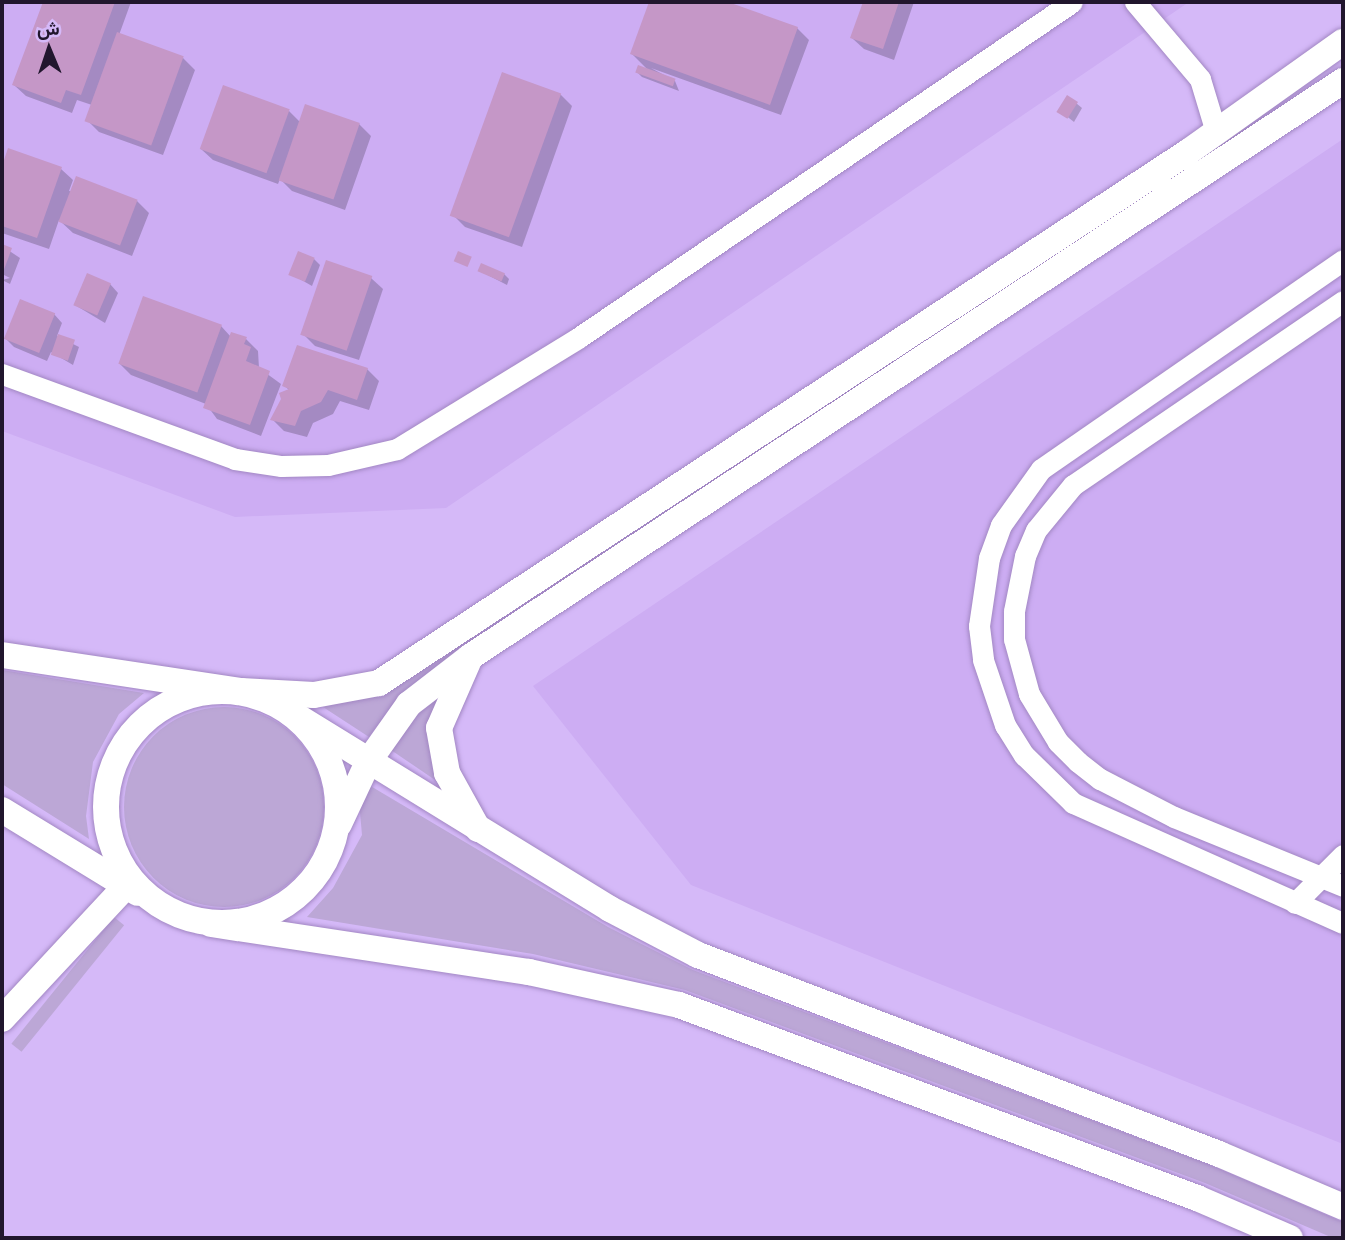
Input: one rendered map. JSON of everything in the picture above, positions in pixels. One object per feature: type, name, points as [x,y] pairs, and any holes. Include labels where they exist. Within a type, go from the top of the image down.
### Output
[{"type":"main road","points":[[159,906],[130,880],[111,845],[104,805],[112,766],[132,731],[163,706],[201,692],[314,695],[379,683],[1188,152],[1343,42]]},
{"type":"main road","points":[[211,924],[247,922],[280,909],[315,877],[328,858],[339,824],[368,762],[409,704],[470,657],[1343,81]]},
{"type":"main road","points":[[1188,152],[1205,174]]},
{"type":"main road","points":[[2,655],[241,691],[271,700],[479,831],[698,955],[1219,1154],[1343,1208]]},
{"type":"main road","points":[[470,657],[439,728],[447,773],[479,831]]},
{"type":"main road","points":[[298,717],[323,747],[338,784],[339,824]]},
{"type":"main road","points":[[2,810],[159,906],[211,924],[529,972],[679,1005],[1197,1198],[1290,1238]]},
{"type":"main road","points":[[2,1019],[126,886]]},
{"type":"street","points":[[2,374],[235,459],[281,466],[328,465],[397,449],[418,439],[578,338],[1072,2]]},
{"type":"street","points":[[1135,2],[1200,79],[1216,132]]},
{"type":"street","points":[[1343,260],[1136,399],[1041,468],[1002,525],[986,569],[979,626],[991,694],[1024,755],[1073,803],[1337,921],[1343,900]]},
{"type":"street","points":[[1343,301],[1073,485],[1036,530],[1020,574],[1014,611],[1014,639],[1028,694],[1058,742],[1100,779],[1174,817],[1343,887]]},
{"type":"street","points":[[1136,399],[1157,427]]},
{"type":"street","points":[[1295,903],[1318,877],[1343,855]]},
{"type":"shaded area","points":[[2,2],[1189,2],[446,508],[235,517],[2,431]]},
{"type":"shaded area","points":[[1343,139],[1343,1144],[691,885],[533,686]]},
{"type":"shaded area","points":[[459,641],[465,650],[398,698],[369,737],[323,707],[384,691]]},
{"type":"shaded area","points":[[2,670],[144,693],[119,714],[93,762],[86,816],[89,839],[2,784]]},
{"type":"shaded area","points":[[439,695],[438,782],[391,750],[417,712]]},
{"type":"shaded area","points":[[224,707],[262,715],[295,736],[316,769],[324,807],[316,845],[295,878],[262,899],[224,907],[186,899],[153,878],[132,845],[124,807],[132,769],[153,736],[186,715]]},
{"type":"shaded area","points":[[357,778],[608,927],[693,970],[1213,1166],[1343,1222],[1343,1238],[1333,1238],[1205,1183],[685,990],[533,954],[307,917],[333,888],[362,835]]},
{"type":"shaded area","points":[[114,917],[124,925],[22,1052],[11,1044]]},
{"type":"building","points":[[43,2],[115,2],[81,95],[66,90],[61,103],[12,85]]},
{"type":"building","points":[[649,2],[728,2],[798,27],[770,105],[630,54]]},
{"type":"building","points":[[863,2],[899,2],[883,49],[850,38]]},
{"type":"building","points":[[117,32],[184,56],[151,146],[85,121]]},
{"type":"building","points":[[638,65],[676,79],[673,86],[635,73]]},
{"type":"building","points":[[502,72],[561,94],[509,237],[450,216]]},
{"type":"building","points":[[223,85],[290,109],[266,173],[200,149]]},
{"type":"building","points":[[1067,95],[1078,102],[1067,119],[1056,112]]},
{"type":"building","points":[[305,104],[360,123],[333,199],[279,181]]},
{"type":"building","points":[[8,148],[62,167],[37,238],[2,226],[2,166]]},
{"type":"building","points":[[76,176],[138,200],[120,245],[58,222]]},
{"type":"building","points":[[2,244],[12,248],[2,275]]},
{"type":"building","points":[[298,251],[315,258],[305,282],[288,275]]},
{"type":"building","points":[[458,251],[472,257],[468,267],[454,261]]},
{"type":"building","points":[[326,260],[372,276],[347,351],[300,335]]},
{"type":"building","points":[[481,263],[505,273],[501,281],[477,271]]},
{"type":"building","points":[[87,273],[111,283],[97,315],[73,305]]},
{"type":"building","points":[[143,296],[222,325],[197,392],[118,364]]},
{"type":"building","points":[[20,299],[55,313],[39,353],[4,339]]},
{"type":"building","points":[[231,332],[247,337],[244,344],[251,347],[246,361],[270,371],[250,425],[203,408]]},
{"type":"building","points":[[58,334],[75,340],[68,361],[51,355]]},
{"type":"building","points":[[297,345],[368,368],[357,400],[328,390],[321,402],[301,411],[295,426],[270,420],[281,399],[279,393],[289,389],[282,386]]}]
